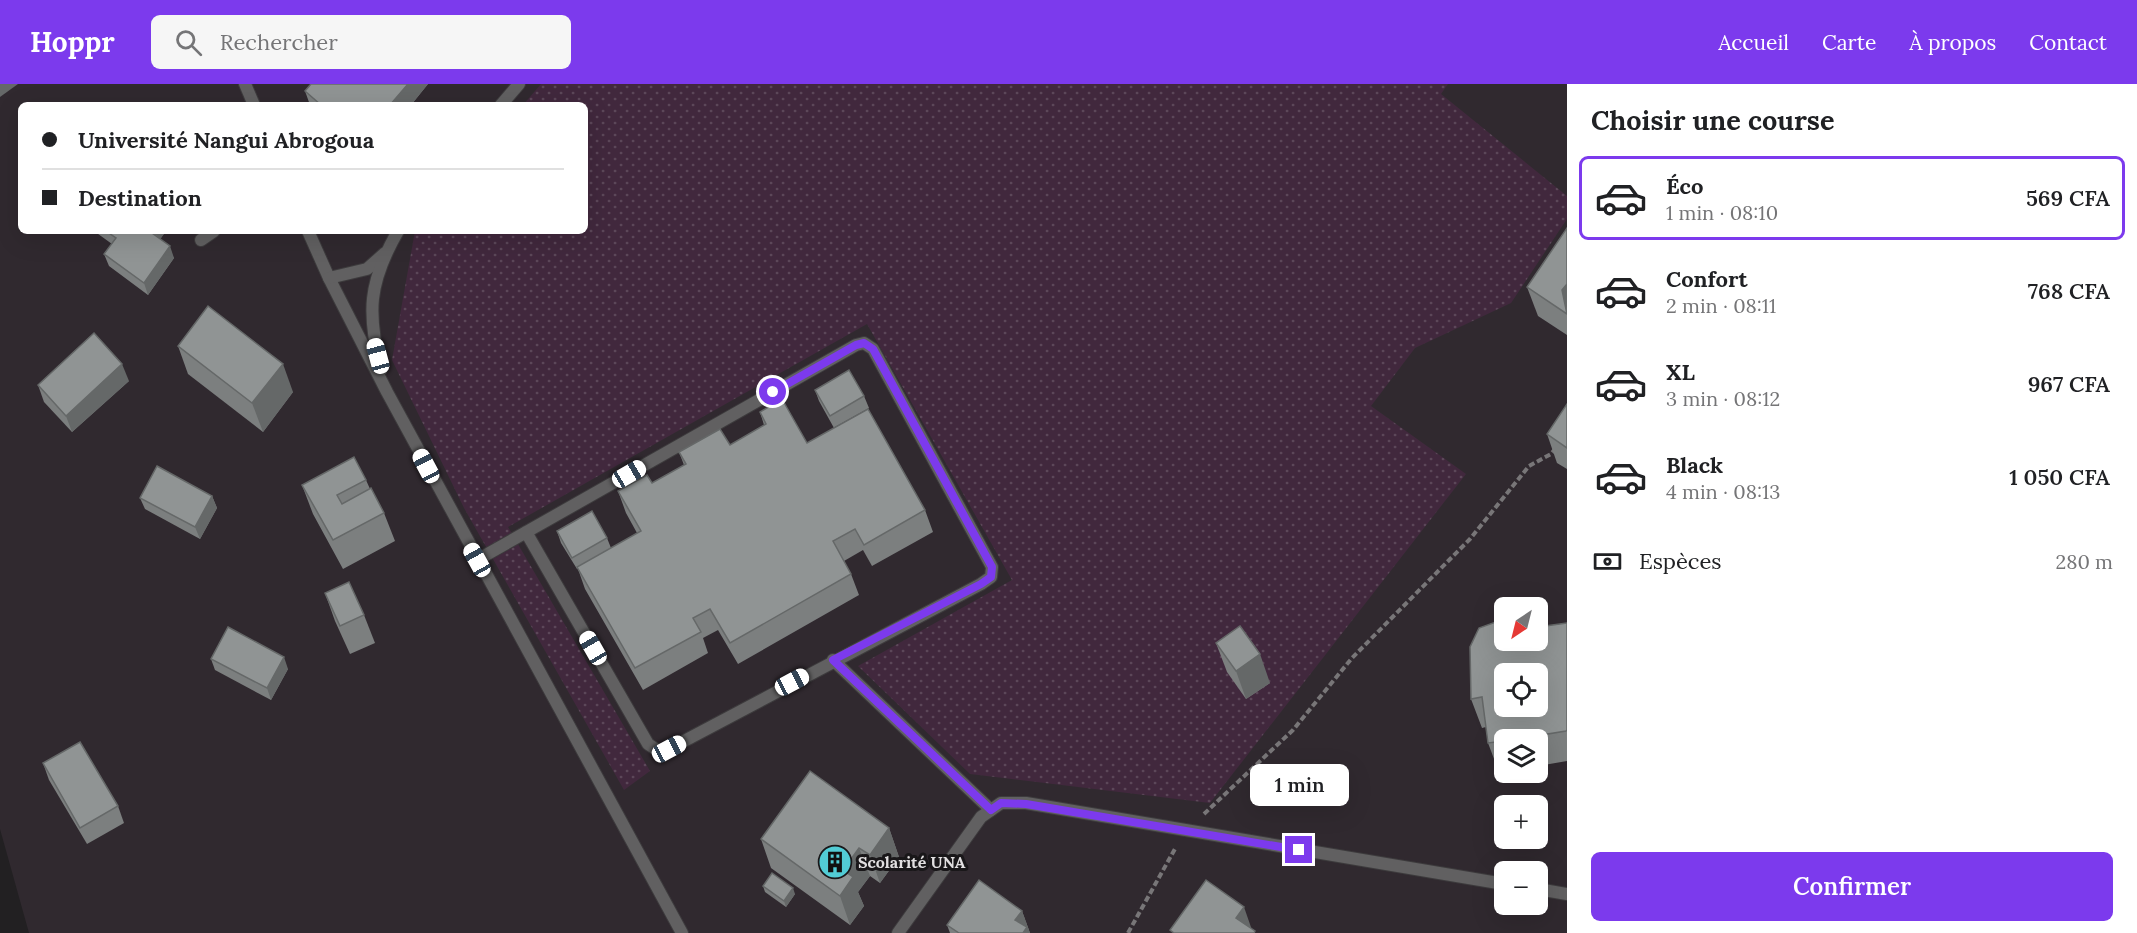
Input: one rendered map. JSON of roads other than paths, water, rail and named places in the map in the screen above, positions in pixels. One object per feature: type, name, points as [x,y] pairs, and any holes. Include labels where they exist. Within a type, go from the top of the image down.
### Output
[{"type":"lane","points":[[245,84],[253,102]]},
{"type":"lane","points":[[504,102],[519,84]]},
{"type":"lane","points":[[201,240],[210,234]]},
{"type":"lane","points":[[309,234],[387,392],[682,933]]},
{"type":"lane","points":[[387,392],[373,338],[371,295],[386,252],[396,234]]},
{"type":"lane","points":[[329,278],[367,269],[386,252]]},
{"type":"lane","points":[[477,560],[526,532],[864,343],[873,349],[992,567],[991,577],[981,584],[833,660],[669,749],[657,750],[648,744],[526,532]]},
{"type":"lane","points":[[833,660],[991,810]]},
{"type":"lane","points":[[898,933],[981,817],[1001,803],[1026,804],[1494,882]]},
{"type":"lane","points":[[1548,891],[1567,894]]},
{"type":"place","name":"Scolarité UNA","points":[[835,862]]}]
